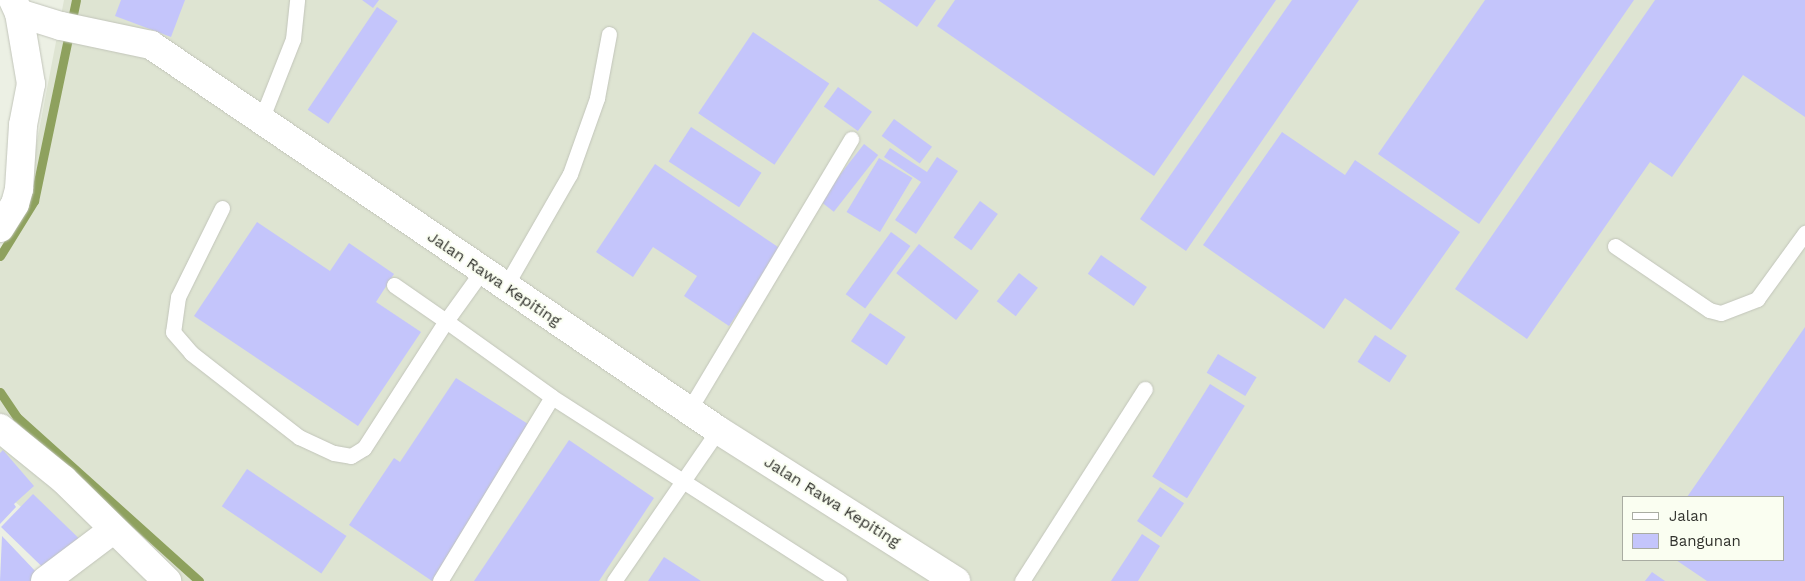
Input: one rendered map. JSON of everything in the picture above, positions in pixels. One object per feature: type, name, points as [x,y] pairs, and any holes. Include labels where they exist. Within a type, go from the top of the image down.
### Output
[{"type":"street","name":"Jalan Rawa Kepiting","points":[[16,6],[61,26],[151,45],[718,430],[956,581]]},
{"type":"street","points":[[0,228],[15,204],[19,188],[23,125],[31,84],[16,6]]},
{"type":"street","points":[[0,428],[63,479],[167,581]]},
{"type":"street","points":[[45,581],[114,529]]},
{"type":"lane","points":[[261,120],[293,39],[297,0]]},
{"type":"lane","points":[[505,287],[570,174],[597,98],[609,34]]},
{"type":"lane","points":[[689,410],[851,138]]},
{"type":"lane","points":[[222,208],[178,297],[173,332],[191,353],[299,437],[334,453],[351,456],[364,448],[446,321],[482,271]]},
{"type":"lane","points":[[1615,246],[1710,310],[1721,313],[1757,299],[1805,233]]},
{"type":"lane","points":[[394,284],[552,397],[824,577],[839,581]]},
{"type":"lane","points":[[1022,581],[1145,390]]},
{"type":"lane","points":[[440,581],[552,397]]},
{"type":"lane","points":[[614,581],[718,430]]},
{"type":"shaded area","points":[[64,0],[1805,0],[1805,581],[54,581],[82,559],[0,489],[0,262],[23,214]]},
{"type":"building","points":[[121,0],[185,0],[171,37],[115,16]]},
{"type":"building","points":[[362,0],[379,0],[373,8]]},
{"type":"building","points":[[878,0],[936,0],[917,27]]},
{"type":"building","points":[[955,0],[1276,0],[1154,176],[937,26]]},
{"type":"building","points":[[1292,0],[1359,0],[1186,251],[1140,219]]},
{"type":"building","points":[[1485,0],[1634,0],[1479,224],[1378,154]]},
{"type":"building","points":[[1655,0],[1805,0],[1805,117],[1743,75],[1672,177],[1650,162],[1527,339],[1455,289]]},
{"type":"building","points":[[377,7],[398,21],[328,124],[308,110]]},
{"type":"building","points":[[753,32],[829,83],[774,165],[698,113]]},
{"type":"building","points":[[838,87],[872,112],[858,131],[824,106]]},
{"type":"building","points":[[894,119],[932,147],[920,164],[882,136]]},
{"type":"building","points":[[691,127],[761,173],[739,207],[669,161]]},
{"type":"building","points":[[1282,132],[1345,175],[1355,160],[1460,232],[1391,330],[1345,298],[1324,329],[1203,245]]},
{"type":"building","points":[[864,144],[878,155],[834,212],[820,201]]},
{"type":"building","points":[[890,148],[927,172],[937,157],[958,171],[916,234],[895,220],[921,182],[884,157]]},
{"type":"building","points":[[879,158],[912,178],[880,232],[847,212]]},
{"type":"building","points":[[655,164],[781,249],[729,326],[684,296],[697,276],[653,247],[633,277],[596,252]]},
{"type":"building","points":[[980,201],[998,214],[971,250],[954,237]]},
{"type":"building","points":[[257,222],[330,271],[349,243],[394,274],[376,302],[421,332],[358,426],[194,316]]},
{"type":"building","points":[[891,232],[910,246],[865,308],[846,294]]},
{"type":"building","points":[[919,244],[979,291],[956,320],[896,273]]},
{"type":"building","points":[[1101,255],[1147,287],[1134,306],[1088,274]]},
{"type":"building","points":[[1019,273],[1038,288],[1016,316],[997,301]]},
{"type":"building","points":[[870,313],[906,337],[887,365],[851,341]]},
{"type":"building","points":[[1805,327],[1805,581],[1707,581],[1677,561],[1785,561],[1785,496],[1688,496]]},
{"type":"building","points":[[1375,335],[1407,356],[1389,383],[1358,362]]},
{"type":"building","points":[[1218,354],[1257,377],[1245,396],[1207,373]]},
{"type":"building","points":[[456,378],[528,424],[432,581],[349,525],[394,458],[400,462]]},
{"type":"building","points":[[1210,384],[1245,406],[1187,498],[1152,476]]},
{"type":"building","points":[[569,440],[654,498],[599,581],[474,581]]},
{"type":"building","points":[[3,450],[34,486],[14,504],[16,507],[0,524],[0,453]]},
{"type":"building","points":[[247,469],[346,536],[321,573],[222,506]]},
{"type":"building","points":[[1160,487],[1184,503],[1161,537],[1137,521]]},
{"type":"building","points":[[33,494],[86,545],[54,578],[1,527]]},
{"type":"building","points":[[1142,534],[1160,546],[1138,581],[1111,581]]},
{"type":"building","points":[[2,536],[38,574],[31,581],[0,581]]},
{"type":"building","points":[[664,557],[701,581],[648,581]]},
{"type":"building","points":[[1652,572],[1665,581],[1645,581]]},
{"type":"waterway","points":[[0,256],[34,201],[76,0]]},
{"type":"waterway","points":[[0,392],[17,417],[199,581]]}]
